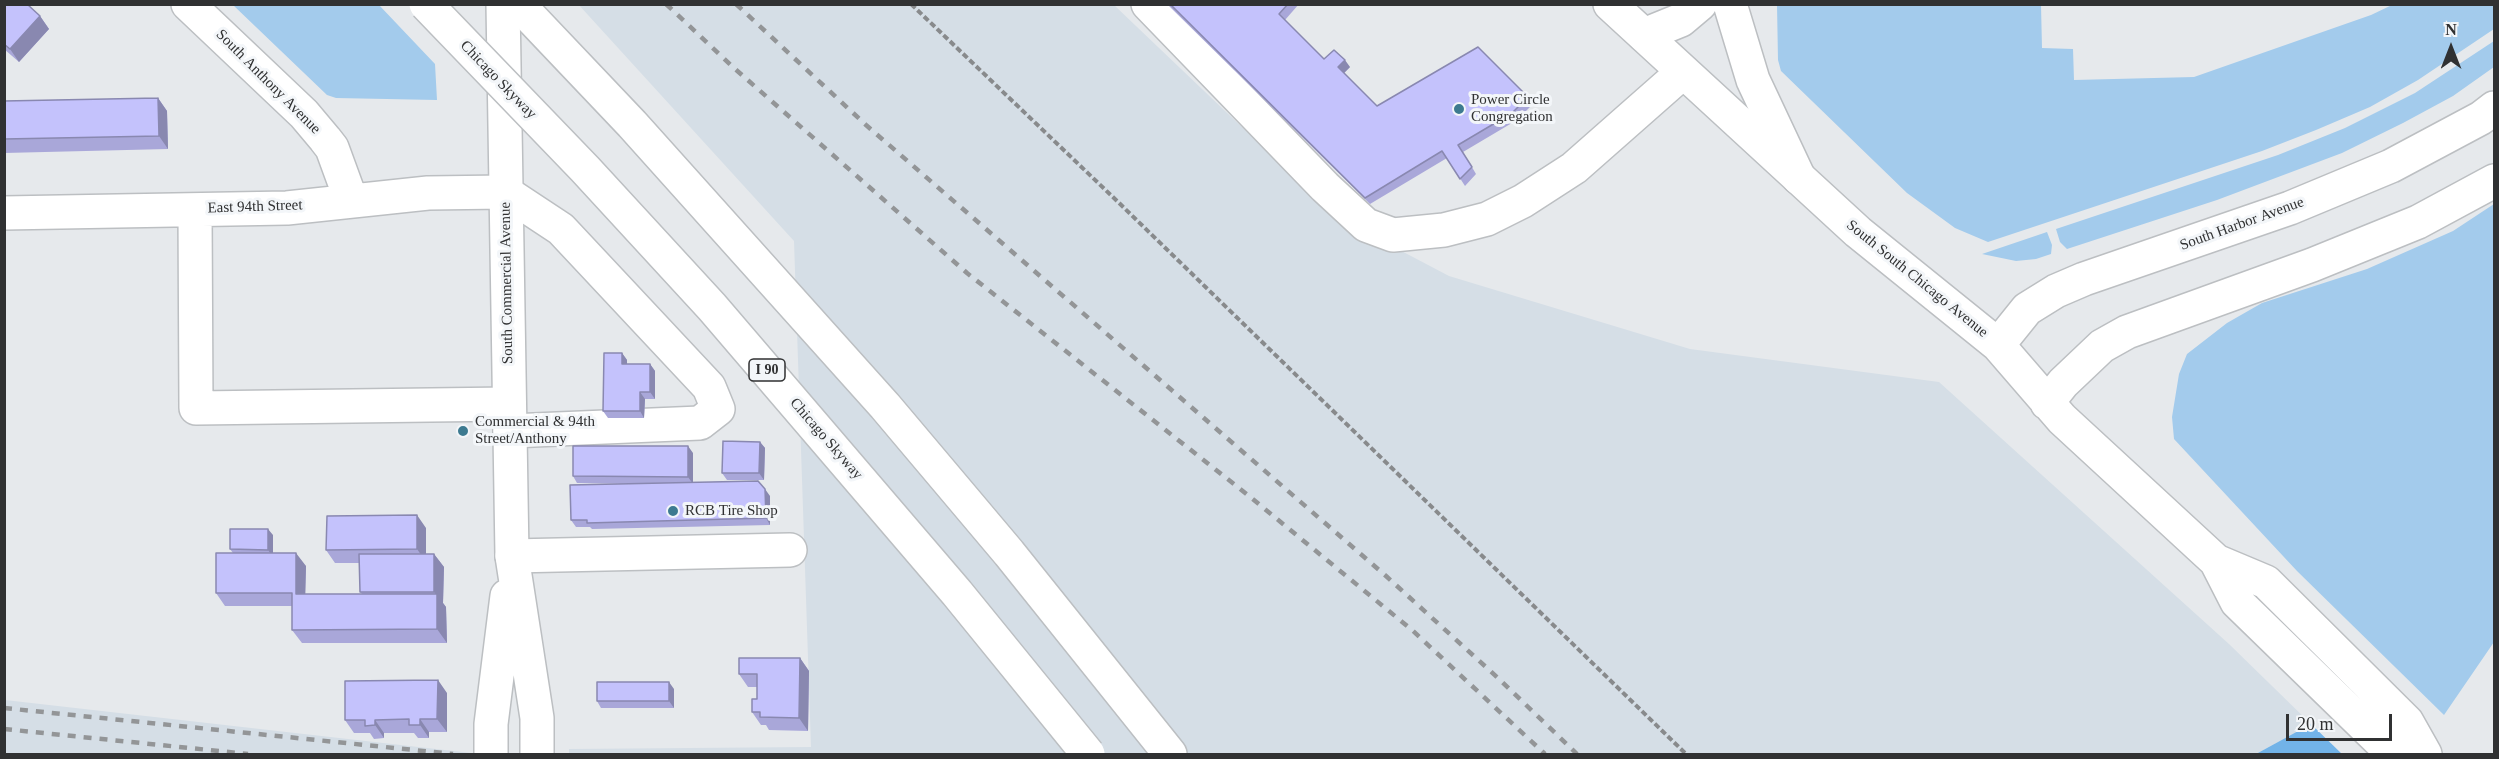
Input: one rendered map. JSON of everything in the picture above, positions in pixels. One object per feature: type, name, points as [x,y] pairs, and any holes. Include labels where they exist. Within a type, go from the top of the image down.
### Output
[{"type":"main road","name":"South Anthony Avenue","points":[[188,4],[311,123],[332,148],[351,200]]},
{"type":"main road","name":"Chicago Skyway","points":[[426,4],[585,169],[712,307],[957,593],[1088,754]]},
{"type":"main road","points":[[1148,4],[1325,187],[1366,225],[1393,235],[1444,231],[1487,219],[1523,201],[1574,168],[1683,72]]},
{"type":"main road","name":"South South Chicago Avenue","points":[[1610,4],[1858,232],[1998,345],[2047,403],[2216,561],[2237,602],[2383,744],[2404,754]]},
{"type":"main road","points":[[1644,35],[1681,20],[1700,4]]},
{"type":"main road","points":[[1730,4],[1753,80],[1799,178]]},
{"type":"main road","points":[[505,6],[632,124],[885,406],[1009,553],[1170,754]]},
{"type":"main road","name":"South Commercial Avenue","points":[[505,6],[505,192],[512,555],[537,718],[537,754]]},
{"type":"main road","name":"South Harbor Avenue","points":[[1998,345],[2027,309],[2056,291],[2084,279],[2290,208],[2361,179],[2401,161],[2481,118],[2494,108]]},
{"type":"main road","points":[[2047,403],[2063,383],[2102,346],[2127,332],[2312,265],[2418,222],[2494,181]]},
{"type":"main road","name":"East 94th Street","points":[[4,213],[286,208],[428,193],[505,192]]},
{"type":"main road","points":[[195,210],[196,408],[700,423],[718,409],[709,387],[561,229],[505,192]]},
{"type":"main road","points":[[512,555],[790,550]]},
{"type":"main road","name":"South Commercial Avenue","points":[[491,754],[491,724],[512,555]]},
{"type":"main road","name":"South South Chicago Avenue","points":[[2216,561],[2266,582],[2407,722],[2425,754]]},
{"type":"path","points":[[911,4],[1686,754]]},
{"type":"shaded area","points":[[578,4],[1114,5],[1335,216],[1449,276],[1690,349],[1939,382],[2229,644],[2311,724],[2256,754],[569,754],[569,749],[811,747],[794,241]]},
{"type":"shaded area","points":[[233,5],[379,5],[435,64],[437,100],[336,98],[327,95]]},
{"type":"shaded area","points":[[1777,5],[2041,5],[2042,48],[2073,49],[2074,80],[2194,77],[2371,15],[2392,5],[2494,5],[2494,29],[2418,80],[2370,107],[2316,130],[2262,151],[1988,242],[1955,228],[1907,193],[1781,71],[1778,60]]},
{"type":"shaded area","points":[[2494,41],[2494,67],[2453,96],[2342,153],[2217,200],[2067,249],[2060,242],[2056,229],[2278,155],[2345,128],[2415,93]]},
{"type":"shaded area","points":[[2494,204],[2494,642],[2444,715],[2297,571],[2174,439],[2172,417],[2179,374],[2187,354],[2227,323],[2262,303],[2367,269],[2453,231]]},
{"type":"shaded area","points":[[2047,232],[2052,245],[2051,254],[2036,259],[2016,261],[1982,254]]},
{"type":"shaded area","points":[[5,700],[471,753],[471,754],[5,754]]},
{"type":"shaded area","points":[[2311,724],[2342,754],[2256,754]]},
{"type":"building","points":[[4,4],[27,4],[40,16],[10,49],[4,44]]},
{"type":"building","name":"Power Circle Congregation","points":[[1170,4],[1288,4],[1279,14],[1324,59],[1334,50],[1345,60],[1338,67],[1377,106],[1478,47],[1528,97],[1512,113],[1458,145],[1472,167],[1460,179],[1442,151],[1365,198]]},
{"type":"building","points":[[158,98],[159,136],[4,139],[4,101]]},
{"type":"building","points":[[604,353],[622,353],[622,364],[650,364],[650,392],[640,392],[640,411],[603,411]]},
{"type":"building","points":[[723,441],[760,442],[759,473],[722,473]]},
{"type":"building","points":[[573,446],[688,446],[688,477],[573,476]]},
{"type":"building","name":"RCB Tire Shop","points":[[758,481],[765,489],[766,518],[587,523],[587,520],[571,520],[570,485]]},
{"type":"building","points":[[417,515],[417,549],[326,550],[327,516]]},
{"type":"building","points":[[230,529],[268,529],[268,550],[230,549]]},
{"type":"building","points":[[216,553],[296,553],[296,594],[437,594],[437,629],[292,630],[292,593],[216,593]]},
{"type":"building","points":[[359,554],[434,554],[434,592],[360,592]]},
{"type":"building","points":[[739,658],[800,658],[799,718],[760,717],[760,712],[752,712],[752,699],[757,699],[757,674],[739,674]]},
{"type":"building","points":[[438,680],[437,719],[420,719],[420,725],[409,725],[409,719],[375,720],[375,725],[365,726],[365,720],[345,720],[345,681]]},
{"type":"building","points":[[597,682],[669,682],[669,701],[597,701]]},
{"type":"railway","points":[[666,4],[734,68],[967,273],[1249,496],[1412,630],[1545,754]]},
{"type":"railway","points":[[736,4],[866,125],[1386,576],[1577,754]]},
{"type":"railway","points":[[4,708],[453,754]]},
{"type":"railway","points":[[4,729],[248,754]]},
{"type":"place","name":"Power Circle Congregation","points":[[1459,109]]},
{"type":"place","name":"Commercial & 94th Street/Anthony","points":[[463,431]]},
{"type":"place","name":"RCB Tire Shop","points":[[673,511]]}]
